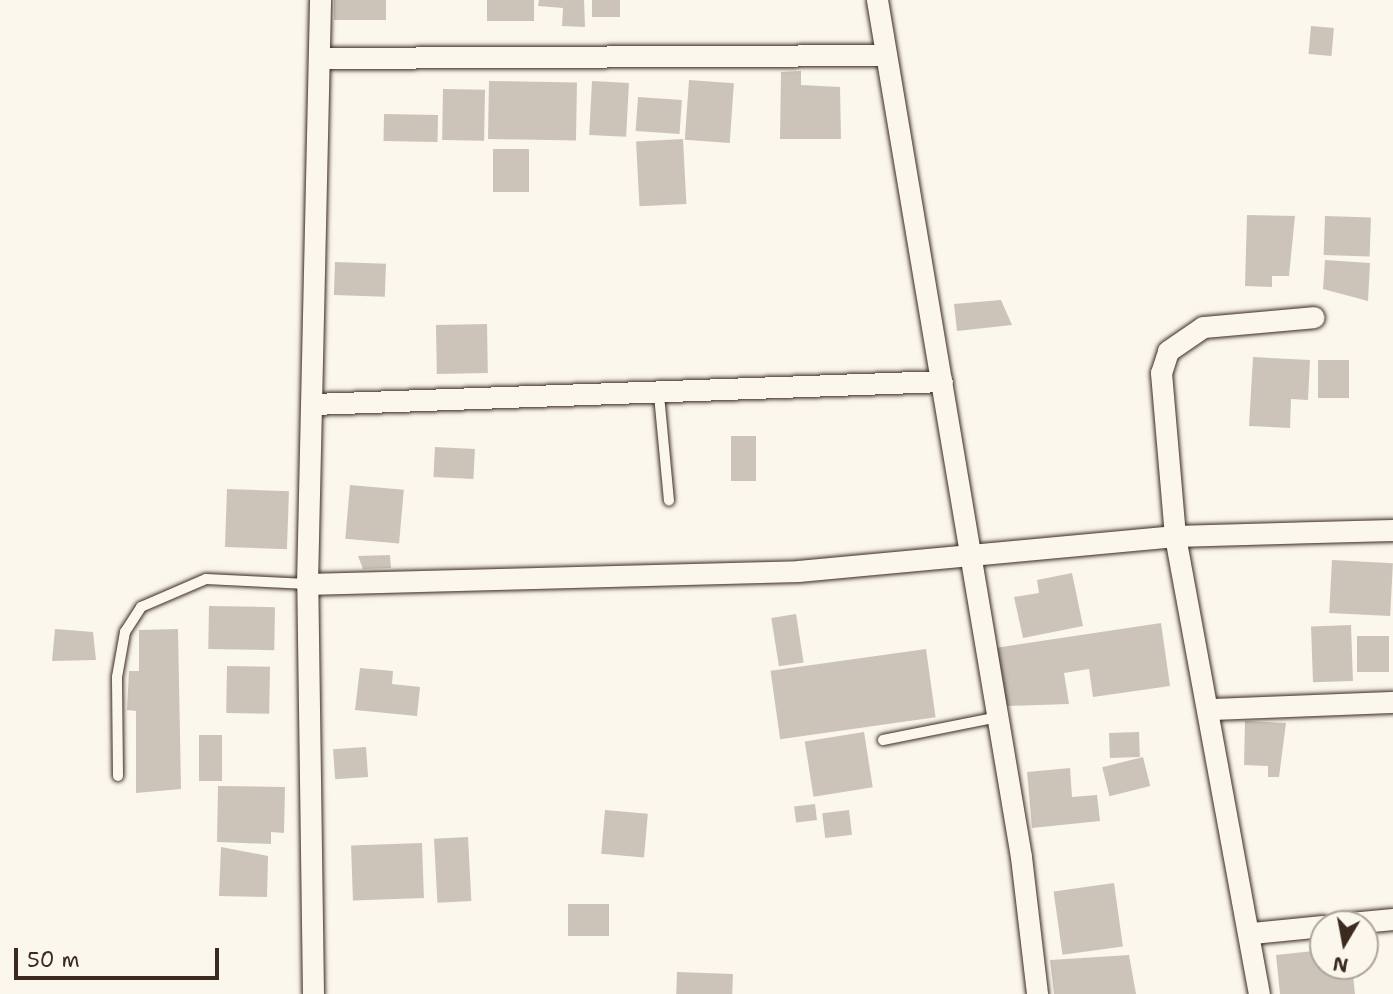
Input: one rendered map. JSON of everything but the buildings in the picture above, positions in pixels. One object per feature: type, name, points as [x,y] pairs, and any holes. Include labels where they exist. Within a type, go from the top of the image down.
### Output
[{"type":"street","points":[[313,994],[307,584],[321,58],[320,0]]},
{"type":"street","points":[[877,0],[973,559],[1037,994]]},
{"type":"street","points":[[321,58],[886,55]]},
{"type":"street","points":[[1259,994],[1252,933],[1175,536],[1161,373],[1168,351],[1203,327],[1314,317]]},
{"type":"street","points":[[313,404],[659,395],[942,381]]},
{"type":"street","points":[[307,584],[799,571],[973,559],[1175,536],[1393,530]]},
{"type":"street","points":[[1210,709],[1393,702]]},
{"type":"street","points":[[1252,933],[1309,927]]},
{"type":"lane","points":[[659,395],[669,501]]},
{"type":"lane","points":[[118,776],[117,677],[125,632],[141,607],[206,579],[307,584]]},
{"type":"lane","points":[[883,740],[998,717]]}]
